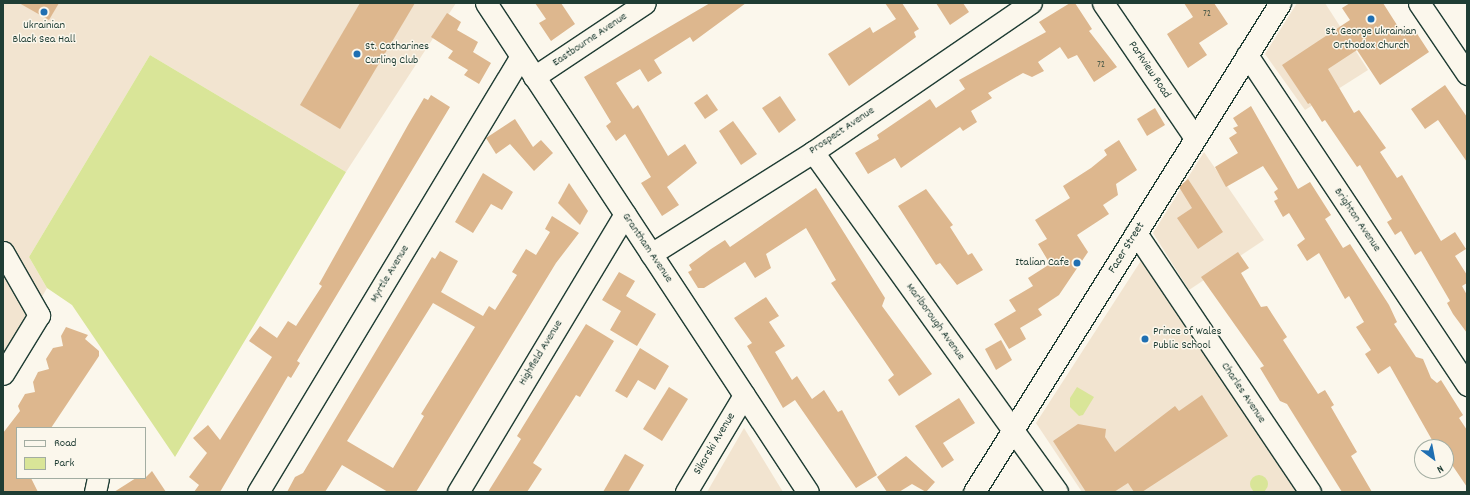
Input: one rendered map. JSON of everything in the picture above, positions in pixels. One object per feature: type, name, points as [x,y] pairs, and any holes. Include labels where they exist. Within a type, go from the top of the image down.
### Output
[{"type":"street","name":"Grantham Avenue","points":[[486,3],[808,492]]},
{"type":"street","name":"Eastbourne Avenue","points":[[534,77],[645,3]]},
{"type":"street","name":"Prospect Avenue","points":[[651,254],[813,152],[1030,3]]},
{"type":"street","name":"Parkview Road","points":[[1103,3],[1195,138]]},
{"type":"street","name":"Facer Street","points":[[974,492],[1280,3]]},
{"type":"street","points":[[1419,3],[1467,74]]},
{"type":"street","name":"Brighton Avenue","points":[[1247,55],[1467,385]]},
{"type":"street","name":"Myrtle Avenue","points":[[258,492],[521,56]]},
{"type":"street","name":"Marlborough Avenue","points":[[813,152],[1057,492]]},
{"type":"street","name":"Highfield Avenue","points":[[458,492],[625,214]]},
{"type":"street","name":"Charles Avenue","points":[[1136,234],[1310,492]]},
{"type":"street","points":[[3,252],[39,315],[3,374]]},
{"type":"street","name":"Sikorski Avenue","points":[[686,492],[744,395]]},
{"type":"street","points":[[95,492],[98,479]]},
{"type":"shaded area","points":[[3,3],[456,3],[346,172],[150,55],[29,257],[47,288],[3,365]]},
{"type":"shaded area","points":[[1297,3],[1325,3],[1368,70],[1305,110],[1265,54]]},
{"type":"shaded area","points":[[1204,152],[1264,240],[1189,290],[1153,233]]},
{"type":"shaded area","name":"Prince of Wales Public School","points":[[1144,256],[1303,492],[1082,492],[1036,423]]},
{"type":"shaded area","points":[[744,428],[783,492],[707,492]]},
{"type":"green space","points":[[150,55],[346,172],[175,457],[72,305],[47,288],[29,257]]},
{"type":"green space","points":[[1077,387],[1094,397],[1083,415],[1079,416],[1070,407],[1070,398]]},
{"type":"green space","points":[[1259,475],[1263,476],[1267,480],[1267,488],[1263,492],[1259,493],[1255,492],[1251,488],[1250,484],[1251,480],[1255,476]]},
{"type":"building","name":"Ukrainian Black Sea Hall","points":[[19,3],[59,3],[49,20]]},
{"type":"building","name":"St. Catharines Curling Club","points":[[360,3],[415,3],[340,129],[300,105]]},
{"type":"building","points":[[535,3],[561,3],[575,24],[551,41],[539,23],[546,19]]},
{"type":"building","points":[[710,3],[746,3],[693,42],[690,37],[654,60],[662,73],[648,82],[640,69],[616,83],[633,109],[638,105],[668,156],[685,144],[697,163],[667,187],[679,205],[662,216],[641,183],[651,177],[625,134],[616,141],[606,126],[611,122],[584,77]]},
{"type":"building","points":[[885,3],[902,3],[919,29],[914,32],[916,37],[849,86],[828,54],[870,27],[873,33],[896,19]]},
{"type":"building","points":[[936,3],[963,3],[969,12],[950,25]]},
{"type":"building","points":[[1070,3],[1075,3],[1092,29],[1089,31],[1117,67],[1094,82],[1077,55],[1068,59],[1060,47],[1038,62],[1044,71],[1032,77],[1023,73],[988,93],[992,98],[971,111],[977,122],[963,131],[960,127],[901,168],[895,158],[868,174],[855,153],[879,139],[877,135],[930,99],[936,108],[965,89],[959,80],[1046,32],[1039,22]]},
{"type":"building","points":[[1184,3],[1214,3],[1228,24],[1199,43],[1207,55],[1188,68],[1167,34],[1193,17]]},
{"type":"building","points":[[1350,3],[1383,3],[1404,36],[1414,29],[1429,52],[1380,85],[1357,50],[1328,69],[1354,113],[1359,110],[1386,148],[1380,152],[1397,178],[1402,175],[1441,241],[1455,232],[1466,249],[1455,256],[1467,275],[1467,283],[1462,286],[1467,295],[1467,333],[1453,314],[1447,303],[1450,301],[1421,251],[1415,255],[1401,231],[1395,235],[1387,222],[1392,219],[1360,165],[1357,167],[1325,120],[1322,122],[1310,103],[1308,104],[1282,65],[1350,20],[1342,8]]},
{"type":"building","points":[[447,13],[461,22],[457,30],[478,42],[473,52],[491,63],[479,84],[464,75],[468,70],[448,58],[453,51],[431,37]]},
{"type":"building","points":[[1445,85],[1467,117],[1467,162],[1438,120],[1425,129],[1411,109]]},
{"type":"building","points":[[707,94],[718,110],[705,119],[694,103]]},
{"type":"building","points":[[431,95],[450,107],[297,361],[300,363],[291,378],[288,376],[220,492],[194,492],[199,485],[189,477],[207,453],[193,438],[208,425],[220,440],[272,357],[249,341],[260,326],[277,338],[288,321],[296,326],[322,286],[319,284],[408,125],[424,98],[428,100]]},
{"type":"building","points":[[780,96],[796,120],[779,133],[762,108]]},
{"type":"building","points":[[1251,106],[1298,189],[1310,182],[1331,215],[1325,219],[1343,248],[1350,244],[1389,305],[1397,322],[1394,324],[1416,357],[1423,359],[1431,378],[1437,383],[1441,380],[1463,415],[1459,418],[1467,430],[1467,487],[1454,468],[1454,439],[1431,439],[1390,366],[1378,374],[1365,354],[1371,350],[1356,327],[1364,322],[1349,296],[1345,299],[1319,253],[1307,261],[1297,245],[1305,239],[1289,213],[1283,217],[1274,201],[1278,199],[1274,192],[1278,189],[1263,166],[1226,187],[1215,167],[1238,153],[1229,138],[1237,133],[1233,128],[1238,126],[1233,118]]},
{"type":"building","points":[[1155,108],[1165,125],[1147,136],[1137,119]]},
{"type":"building","points":[[515,119],[533,147],[541,140],[553,153],[534,171],[510,144],[496,154],[486,138]]},
{"type":"building","points":[[733,121],[757,154],[741,165],[719,131]]},
{"type":"building","points":[[1119,140],[1137,170],[1116,184],[1118,195],[1103,205],[1109,214],[1077,235],[1088,252],[1059,295],[1038,309],[1042,315],[1020,328],[1026,339],[1009,349],[994,324],[1016,311],[1009,300],[1033,286],[1028,278],[1050,264],[1038,244],[1047,239],[1035,220],[1070,198],[1063,186],[1091,168],[1107,155],[1104,150]]},
{"type":"building","points":[[483,173],[513,192],[502,210],[491,204],[473,233],[455,222]]},
{"type":"building","points":[[1188,179],[1223,232],[1198,249],[1177,218],[1192,208],[1179,187]]},
{"type":"building","points":[[569,183],[588,211],[580,225],[558,203]]},
{"type":"building","points":[[816,188],[885,298],[882,306],[932,374],[899,396],[888,380],[894,375],[831,283],[836,280],[806,228],[766,254],[771,268],[755,278],[745,262],[704,288],[698,288],[688,272],[692,270],[689,265],[711,249],[725,240],[730,247]]},
{"type":"building","points":[[926,189],[953,225],[950,227],[968,255],[972,253],[983,270],[957,285],[940,263],[936,265],[898,206]]},
{"type":"building","points":[[552,216],[579,233],[556,263],[416,492],[388,492],[342,465],[325,492],[287,492],[295,477],[303,473],[432,257],[435,259],[440,251],[458,261],[441,292],[483,316],[489,306],[495,310],[517,275],[512,272],[526,249],[536,255],[550,232],[545,229]],"holes":[[[433,303],[475,327],[421,414],[424,416],[393,468],[347,441]]]},
{"type":"building","points":[[1238,252],[1249,268],[1241,273],[1261,307],[1267,306],[1287,337],[1283,340],[1318,394],[1325,390],[1334,405],[1331,407],[1357,452],[1351,456],[1372,492],[1342,492],[1287,404],[1280,401],[1260,368],[1264,366],[1201,277]]},
{"type":"building","points":[[619,272],[635,281],[626,296],[656,314],[637,346],[610,330],[621,311],[602,300]]},
{"type":"building","points":[[766,297],[779,316],[769,322],[785,346],[775,352],[792,380],[797,376],[812,399],[824,390],[838,412],[842,410],[877,475],[856,488],[795,400],[783,408],[747,346],[752,343],[734,318]]},
{"type":"building","points":[[586,324],[614,341],[580,397],[576,395],[533,463],[542,469],[527,492],[488,492],[521,439],[517,436]]},
{"type":"building","points":[[66,327],[88,335],[85,339],[99,351],[99,356],[52,427],[16,427],[16,479],[32,479],[38,492],[3,492],[3,433],[20,411],[18,406],[25,394],[35,392],[33,382],[38,372],[49,369],[46,359],[53,348],[63,346],[61,336]]},
{"type":"building","points":[[1001,340],[1012,360],[996,370],[985,349]]},
{"type":"building","points":[[640,348],[669,366],[655,390],[638,380],[627,398],[615,391]]},
{"type":"building","points":[[669,387],[688,399],[662,441],[643,429]]},
{"type":"building","points":[[1202,395],[1228,436],[1142,492],[1134,492],[1128,483],[1114,492],[1086,492],[1053,441],[1078,424],[1106,429],[1105,437],[1115,452],[1175,406],[1179,411]]},
{"type":"building","points":[[959,398],[975,423],[943,443],[954,460],[942,468],[915,426]]},
{"type":"building","points":[[625,454],[644,465],[628,492],[603,492]]},
{"type":"building","points":[[906,456],[935,482],[926,492],[912,484],[899,492],[887,492],[877,477]]},
{"type":"building","points":[[152,471],[166,492],[114,492],[134,479],[146,479]]},
{"type":"place","name":"Ukrainian Black Sea Hall","points":[[44,12]]},
{"type":"place","name":"St. George Ukrainian Orthodox Church","points":[[1371,19]]},
{"type":"place","name":"St. Catharines Curling Club","points":[[357,54]]},
{"type":"place","name":"Italian Cafe","points":[[1077,263]]},
{"type":"place","name":"Prince of Wales Public School","points":[[1145,339]]}]
